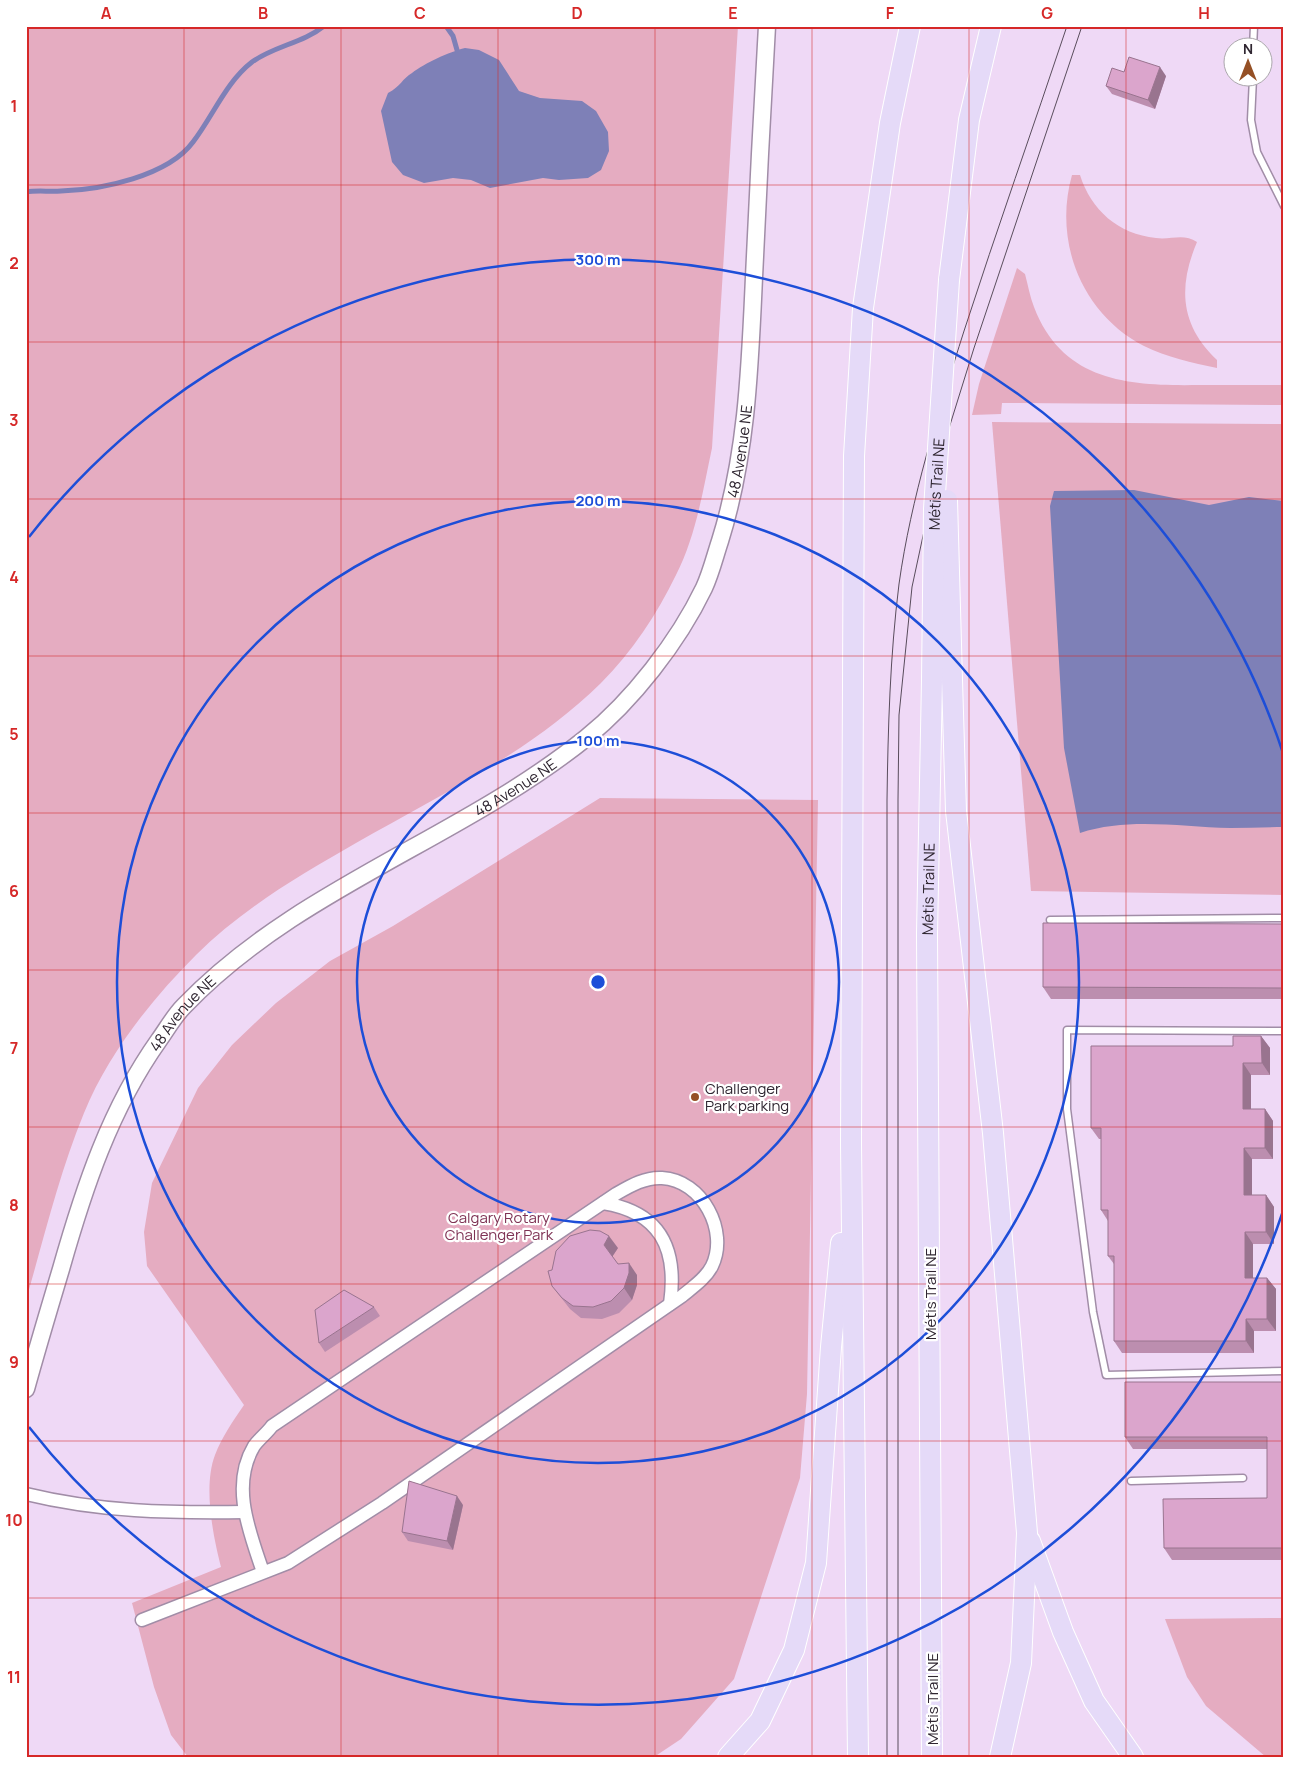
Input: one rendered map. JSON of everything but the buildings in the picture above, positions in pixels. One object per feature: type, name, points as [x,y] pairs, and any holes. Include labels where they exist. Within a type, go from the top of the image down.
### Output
[{"type":"main road","points":[[858,1757],[851,1144],[854,456],[863,308],[890,122],[910,26]]},
{"type":"main road","name":"Métis Trail NE","points":[[932,1757],[927,934],[942,680],[936,471],[949,280],[969,120],[991,26]]},
{"type":"main road","points":[[942,680],[993,1134],[1027,1532],[1021,1664],[1002,1753]]},
{"type":"main road","points":[[728,1757],[760,1720],[794,1650],[816,1562],[830,1347],[851,1144]]},
{"type":"main road","points":[[1027,1532],[1063,1632],[1094,1701],[1133,1757]]},
{"type":"street","name":"48 Avenue NE","points":[[26,1389],[80,1202],[98,1150],[143,1063],[182,1008],[255,942],[339,887],[418,845],[514,788],[587,737],[637,687],[682,628],[706,585],[724,527],[742,446],[750,374],[767,26]]},
{"type":"street","points":[[142,1620],[264,1572],[288,1562],[382,1503],[670,1304],[701,1280],[712,1266],[717,1246],[715,1227],[711,1213],[703,1201],[692,1189],[676,1180],[650,1178],[634,1184],[272,1426],[255,1446],[246,1465],[243,1490],[244,1512],[264,1572]]},
{"type":"street","points":[[603,1203],[621,1206],[644,1216],[659,1234],[670,1256],[672,1287],[670,1304]]},
{"type":"street","points":[[26,1494],[66,1504],[120,1511],[244,1512]]},
{"type":"lane","points":[[1253,88],[1251,120],[1257,152],[1284,206]]},
{"type":"lane","points":[[1050,920],[1284,918]]},
{"type":"lane","points":[[1284,1031],[1067,1030],[1067,1109],[1093,1312],[1106,1375],[1284,1371]]},
{"type":"lane","points":[[1131,1481],[1243,1478]]},
{"type":"green space","points":[[26,26],[738,26],[712,448],[689,545],[661,604],[623,659],[574,708],[484,771],[335,855],[272,894],[214,938],[179,972],[132,1029],[105,1070],[94,1091],[67,1159],[26,1300]]},
{"type":"green space","points":[[1072,175],[1080,175],[1091,199],[1118,226],[1142,236],[1187,238],[1197,242],[1187,274],[1186,305],[1189,319],[1196,333],[1217,360],[1217,368],[1180,359],[1144,346],[1122,332],[1104,315],[1089,295],[1078,274],[1070,250],[1067,200]]},
{"type":"green space","points":[[1017,268],[1025,274],[1034,307],[1047,332],[1062,351],[1081,365],[1102,375],[1125,381],[1149,384],[1284,385],[1284,405],[1002,403],[1001,414],[972,415],[979,384]]},
{"type":"green space","points":[[992,422],[1284,424],[1284,895],[1031,891]]},
{"type":"green space","name":"Calgary Rotary Challenger Park","points":[[600,798],[818,800],[807,1394],[800,1478],[734,1679],[681,1739],[654,1757],[188,1757],[171,1735],[154,1687],[132,1603],[221,1567],[210,1511],[211,1467],[221,1442],[244,1405],[147,1266],[144,1232],[152,1183],[198,1088],[232,1045],[276,1003],[330,961],[393,926]]},
{"type":"green space","points":[[1284,1618],[1284,1757],[1266,1757],[1206,1706],[1187,1677],[1165,1619]]},
{"type":"water","points":[[465,48],[479,50],[499,60],[519,91],[540,98],[582,101],[596,111],[608,132],[609,151],[601,170],[588,178],[559,180],[543,178],[490,188],[471,180],[453,178],[424,183],[403,175],[392,162],[381,111],[388,93],[424,65]]},
{"type":"water","points":[[1134,490],[1209,505],[1249,497],[1284,501],[1284,827],[1230,828],[1136,824],[1098,828],[1080,833],[1064,748],[1050,506],[1054,491]]},
{"type":"waterway","points":[[26,192],[95,188],[133,179],[167,164],[182,154],[193,142],[227,89],[252,62],[270,52],[307,37],[324,26]]},
{"type":"waterway","points":[[446,26],[453,36],[457,50]]},
{"type":"tram line","points":[[887,1757],[887,800],[893,638],[904,552],[935,424],[1067,26]]},
{"type":"tram line","points":[[898,1757],[899,715],[912,587],[932,494],[950,425],[1082,26]]},
{"type":"place","name":"Challenger Park parking","points":[[695,1097]]}]
